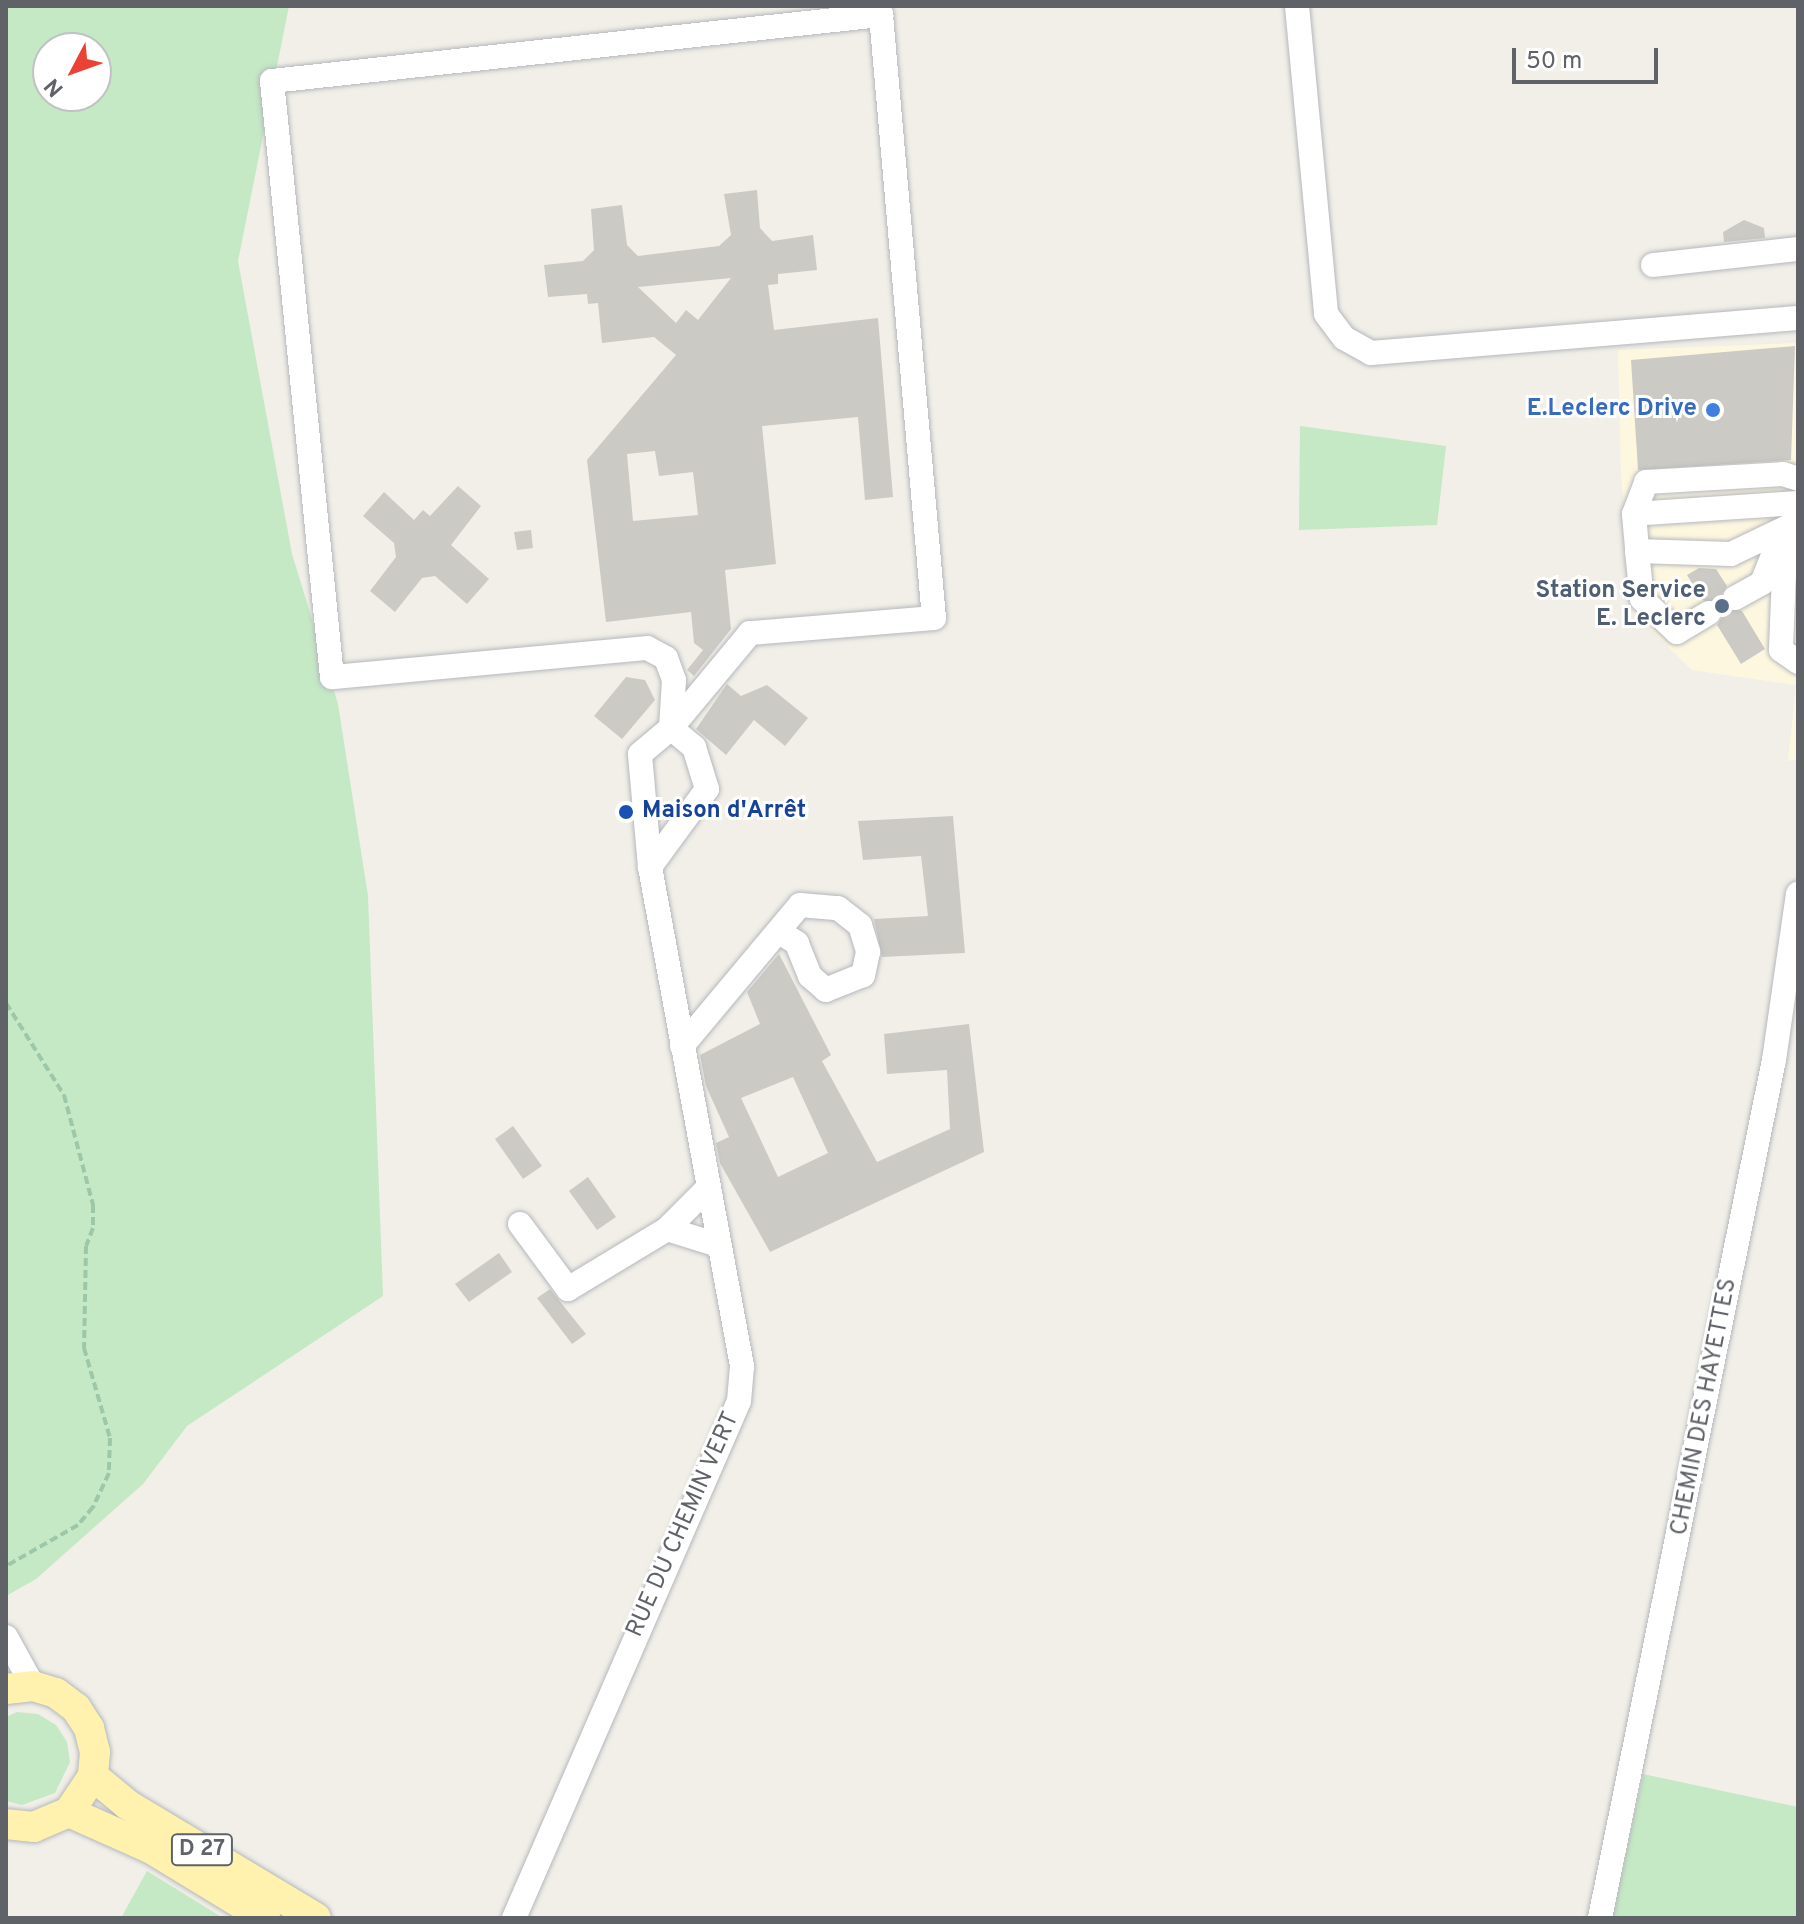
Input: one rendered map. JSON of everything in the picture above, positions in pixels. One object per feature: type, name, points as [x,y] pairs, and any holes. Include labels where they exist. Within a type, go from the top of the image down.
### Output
[{"type":"main road","points":[[6,1824],[34,1827],[69,1812],[93,1776],[95,1752],[89,1728],[76,1708],[56,1693],[19,1688]]},
{"type":"main road","name":"D 27","points":[[93,1776],[128,1805],[316,1918]]},
{"type":"main road","name":"D 27","points":[[69,1812],[150,1848],[265,1918]]},
{"type":"street","points":[[1297,6],[1326,314],[1344,338],[1371,353],[1798,318]]},
{"type":"street","points":[[881,15],[934,618],[750,633],[671,728],[674,680],[666,658],[647,648],[332,677],[272,81],[881,15]]},
{"type":"street","points":[[1653,265],[1798,249]]},
{"type":"street","points":[[1637,551],[1704,510],[1725,478]]},
{"type":"street","points":[[1704,510],[1725,478]]},
{"type":"street","points":[[1704,510],[1725,478]]},
{"type":"street","points":[[1704,510],[1725,478]]},
{"type":"street","points":[[1704,510],[1798,503]]},
{"type":"street","points":[[1637,551],[1731,554],[1793,530]]},
{"type":"street","points":[[1735,598],[1762,583],[1793,530]]},
{"type":"street","points":[[1793,530],[1784,574],[1781,650],[1798,662]]},
{"type":"street","points":[[1637,551],[1642,599],[1677,632],[1709,613]]},
{"type":"street","points":[[650,867],[707,789],[694,747],[671,728]]},
{"type":"street","name":"RUE DU CHEMIN VERT","points":[[512,1913],[739,1401],[742,1366],[706,1190],[650,867],[640,754],[671,728]]},
{"type":"street","name":"CHEMIN DES HAYETTES","points":[[1600,1918],[1774,1060],[1798,894]]},
{"type":"street","points":[[682,1046],[778,931]]},
{"type":"street","points":[[520,1224],[568,1289],[667,1229],[706,1190]]},
{"type":"street","points":[[667,1229],[718,1245]]},
{"type":"street","points":[[6,1637],[19,1688]]},
{"type":"path","points":[[6,1003],[64,1095],[93,1205],[93,1228],[86,1246],[84,1348],[110,1438],[109,1473],[93,1507],[78,1525],[6,1566]]},
{"type":"shaded area","points":[[1798,343],[1798,759],[1788,761],[1796,685],[1692,670],[1633,613],[1621,475],[1618,350]]},
{"type":"green space","points":[[6,6],[289,6],[238,261],[292,554],[338,704],[368,896],[383,1296],[187,1426],[143,1484],[36,1579],[6,1596]]},
{"type":"green space","points":[[1300,426],[1446,446],[1437,525],[1299,530]]},
{"type":"green space","points":[[17,1712],[38,1714],[56,1725],[67,1742],[70,1762],[55,1793],[22,1805],[6,1801],[6,1717]]},
{"type":"green space","points":[[1643,1774],[1798,1807],[1798,1918],[1612,1918]]},
{"type":"green space","points":[[147,1871],[223,1918],[121,1918]]},
{"type":"building","points":[[757,190],[760,228],[772,241],[813,235],[817,270],[778,274],[778,284],[768,285],[774,330],[878,318],[893,497],[865,500],[858,417],[762,426],[776,564],[725,570],[731,629],[694,676],[687,670],[703,650],[694,643],[691,612],[606,622],[587,460],[676,355],[654,337],[602,343],[598,303],[588,304],[587,294],[548,297],[544,265],[583,261],[594,250],[591,209],[622,205],[627,245],[638,256],[719,246],[731,235],[724,194]],"holes":[[[731,278],[698,320],[686,310],[676,323],[638,287]],[[655,451],[659,476],[693,472],[698,515],[633,521],[627,454]]]},
{"type":"building","points":[[1744,220],[1764,228],[1765,238],[1724,242],[1723,232]]},
{"type":"building","name":"E.Leclerc Drive","points":[[1795,346],[1791,460],[1638,470],[1631,360]]},
{"type":"building","points":[[458,486],[481,506],[451,545],[489,579],[467,604],[435,576],[422,578],[395,612],[370,591],[396,557],[394,543],[363,516],[384,492],[414,520],[423,510],[430,516]]},
{"type":"building","points":[[531,530],[533,548],[517,550],[514,532]]},
{"type":"building","name":"Station Service E. Leclerc","points":[[1699,568],[1716,569],[1727,586],[1720,597],[1722,606],[1742,611],[1765,649],[1741,664],[1717,625],[1724,614],[1721,605],[1702,600],[1687,575]]},
{"type":"building","points":[[626,677],[645,680],[655,700],[622,739],[594,716]]},
{"type":"building","points":[[727,684],[741,696],[767,685],[808,718],[785,746],[754,720],[726,755],[696,729]]},
{"type":"building","points":[[953,816],[965,953],[882,957],[874,919],[928,916],[921,856],[863,860],[858,821]]},
{"type":"building","points":[[779,954],[831,1055],[822,1061],[877,1162],[950,1129],[947,1070],[887,1074],[884,1034],[969,1024],[984,1152],[770,1252],[720,1163],[716,1143],[729,1137],[706,1086],[700,1055],[760,1024],[747,992]],"holes":[[[793,1077],[828,1153],[778,1177],[741,1098]]]},
{"type":"building","points":[[513,1126],[542,1166],[523,1179],[495,1139]]},
{"type":"building","points":[[588,1177],[616,1217],[597,1230],[569,1191]]},
{"type":"building","points":[[499,1253],[512,1272],[469,1302],[455,1284]]},
{"type":"building","points":[[550,1289],[586,1334],[572,1344],[537,1298]]},
{"type":"place","name":"E.Leclerc Drive","points":[[1713,410]]},
{"type":"place","name":"Station Service E. Leclerc","points":[[1722,606]]},
{"type":"place","name":"Maison d'Arrêt","points":[[626,812]]}]
